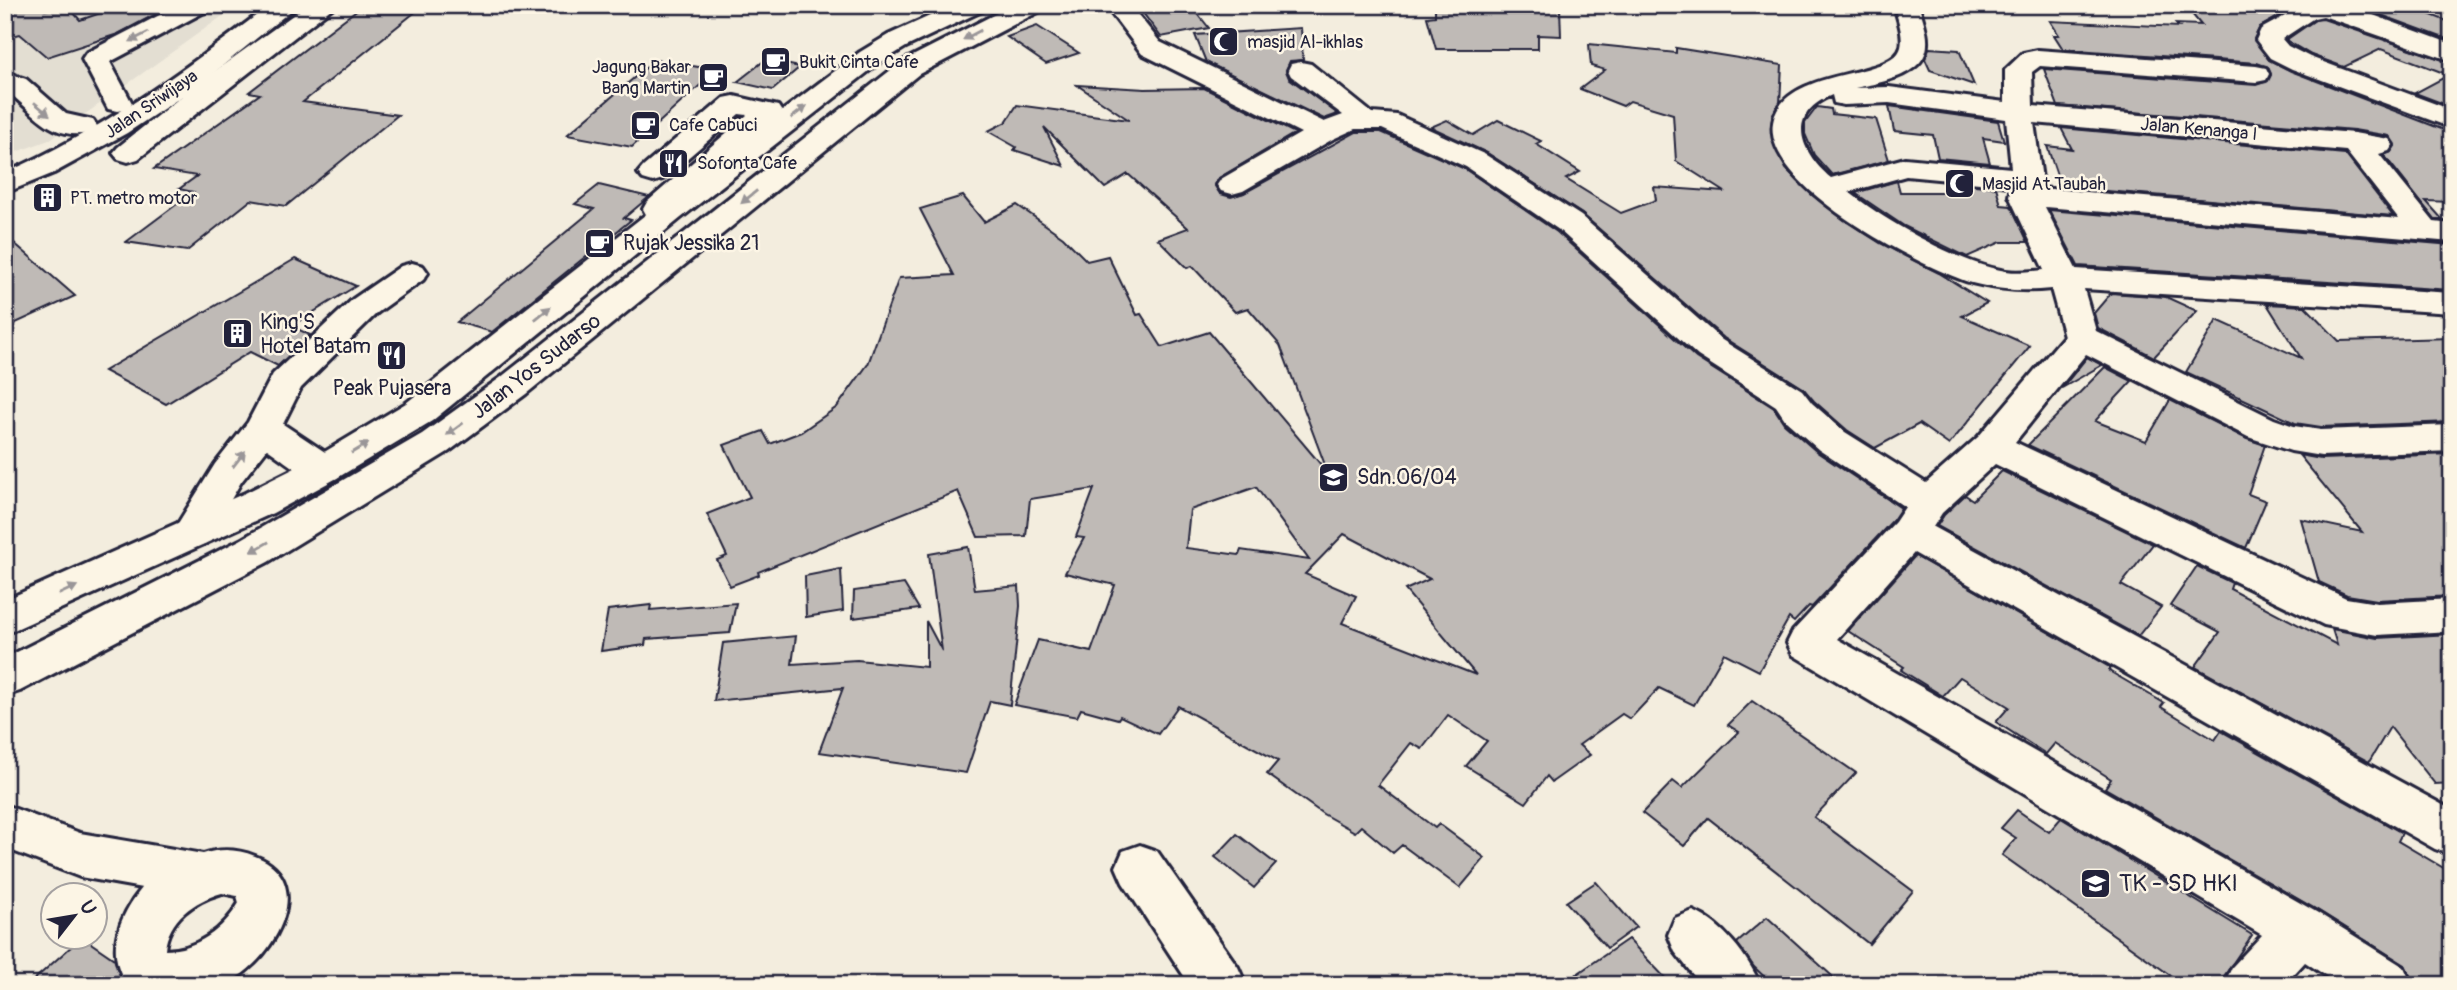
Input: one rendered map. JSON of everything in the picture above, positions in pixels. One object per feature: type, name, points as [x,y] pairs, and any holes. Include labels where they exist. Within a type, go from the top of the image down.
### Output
[{"type":"street","points":[[118,103],[95,59],[199,5]]},
{"type":"street","name":"Jalan Sriwijaya","points":[[5,168],[55,144],[118,103],[247,5]]},
{"type":"street","name":"Jalan Sriwijaya","points":[[5,184],[85,147],[193,89],[246,36],[286,5]]},
{"type":"street","points":[[128,153],[193,89],[276,40],[324,5]]},
{"type":"street","name":"Jalan Yos Sudarso","points":[[5,618],[192,533],[324,469],[419,412],[670,211],[869,58],[897,41],[975,5]]},
{"type":"street","name":"Jalan Yos Sudarso","points":[[5,678],[254,551],[435,443],[513,386],[910,68],[1033,5]]},
{"type":"street","points":[[1117,5],[1151,48],[1323,133]]},
{"type":"street","points":[[1906,5],[1914,42],[1913,53],[1902,64],[1876,75],[1827,87],[1796,102],[1790,110],[1787,136],[1801,168],[1824,189],[1922,251],[1967,272],[2007,282],[2064,278],[2452,303]]},
{"type":"street","points":[[2452,53],[2329,6],[2293,20],[2270,34],[2269,40],[2279,52],[2301,63],[2452,120]]},
{"type":"street","points":[[246,36],[276,40]]},
{"type":"street","points":[[2256,74],[2032,59],[2018,70],[2025,188],[2064,278],[2081,337],[2261,428],[2291,438],[2321,443],[2452,438]]},
{"type":"street","points":[[1301,71],[1357,112],[1363,120]]},
{"type":"street","points":[[5,80],[13,83],[63,125],[83,125]]},
{"type":"street","name":"Jalan Kenanga I","points":[[1814,93],[1843,97],[1889,95],[2019,113],[2366,143],[2439,232]]},
{"type":"street","points":[[653,173],[734,104],[768,112],[658,209],[670,211]]},
{"type":"street","points":[[1232,185],[1323,133],[1350,121],[1387,121],[1476,161],[1559,216],[1614,260],[1665,310],[1710,348],[1790,398],[1795,409],[1814,427],[1919,517],[2430,808],[2452,834]]},
{"type":"street","points":[[1824,189],[1905,167],[2025,188],[2439,232]]},
{"type":"street","points":[[192,533],[228,473],[263,428],[286,382],[365,306],[412,273]]},
{"type":"street","points":[[2081,337],[1991,446],[1919,517],[1808,643],[2278,966],[2386,985]]},
{"type":"street","points":[[263,428],[324,469]]},
{"type":"street","points":[[1991,446],[2339,612],[2377,619],[2452,615]]},
{"type":"street","points":[[5,827],[80,855],[201,876]]},
{"type":"street","points":[[1140,867],[1220,985]]},
{"type":"street","points":[[1693,935],[1734,985]]},
{"type":"shaded area","points":[[5,5],[238,5],[49,140],[5,156]]},
{"type":"building","points":[[5,5],[41,5],[45,10],[67,5],[80,20],[124,5],[173,5],[118,34],[47,57],[20,34],[5,38]]},
{"type":"building","points":[[363,5],[424,5],[303,102],[398,115],[286,206],[251,200],[187,251],[126,242],[193,192],[179,189],[197,176],[154,169],[260,94],[249,92]]},
{"type":"building","points":[[1137,5],[1191,5],[1209,28],[1161,37]]},
{"type":"building","points":[[1435,5],[1560,8],[1561,36],[1538,35],[1538,49],[1436,49],[1427,17],[1435,16]]},
{"type":"building","points":[[2354,5],[2394,5],[2410,11],[2416,9],[2452,23],[2452,41]]},
{"type":"building","points":[[2188,9],[2283,14],[2260,27],[2254,39],[2269,60],[2452,133],[2452,202],[2426,201],[2443,220],[2435,220],[2384,155],[2391,152],[2395,146],[2389,136],[2354,130],[2058,106],[2044,69],[2256,85],[2268,81],[2271,75],[2268,67],[2257,63],[2063,49],[2054,35],[2059,35],[2050,21],[2179,27],[2176,24],[2201,25]]},
{"type":"building","points":[[2323,19],[2452,63],[2452,107],[2415,93],[2449,75],[2381,49],[2344,67],[2311,55],[2286,40],[2315,20]]},
{"type":"building","points":[[1037,26],[1079,53],[1046,64],[1007,37]]},
{"type":"building","points":[[1301,28],[1303,60],[1290,61],[1286,71],[1289,78],[1338,114],[1324,119],[1206,62],[1195,35]]},
{"type":"building","points":[[1589,44],[1676,53],[1676,48],[1782,65],[1780,103],[1772,115],[1772,140],[1786,169],[1812,195],[1844,220],[1987,303],[1962,316],[2030,346],[1949,445],[1919,424],[1875,448],[1847,430],[1803,388],[1724,338],[1582,214],[1487,153],[1431,127],[1447,120],[1473,135],[1498,120],[1541,141],[1536,144],[1580,172],[1566,179],[1621,213],[1656,200],[1654,187],[1725,192],[1676,161],[1673,114],[1630,101],[1623,106],[1580,89],[1605,70],[1591,66]]},
{"type":"building","points":[[1929,48],[1959,50],[1974,85],[1930,70],[1925,59]]},
{"type":"building","points":[[655,60],[717,70],[632,147],[567,135]]},
{"type":"building","points":[[765,60],[800,67],[773,90],[737,82]]},
{"type":"building","points":[[1077,85],[1145,89],[1204,88],[1295,133],[1219,178],[1215,186],[1220,194],[1231,197],[1244,193],[1356,132],[1381,132],[1465,169],[1557,232],[1696,358],[1774,408],[1784,423],[1817,452],[1901,508],[1812,607],[1809,606],[1794,622],[1789,618],[1759,671],[1724,653],[1694,705],[1659,688],[1630,719],[1622,714],[1579,745],[1590,755],[1552,782],[1547,776],[1526,803],[1466,766],[1487,741],[1448,715],[1422,749],[1411,743],[1378,785],[1435,828],[1439,824],[1485,858],[1460,888],[1402,845],[1393,853],[1361,826],[1355,832],[1323,814],[1267,774],[1278,761],[1178,706],[1158,734],[1120,716],[1118,719],[1081,709],[1077,717],[1014,705],[1038,640],[1091,652],[1115,585],[1065,573],[1084,538],[1076,537],[1094,489],[1030,499],[1026,536],[978,537],[958,491],[758,572],[759,575],[730,586],[717,560],[727,556],[707,514],[750,497],[724,445],[763,431],[770,444],[801,432],[837,407],[868,364],[899,278],[954,275],[920,209],[963,196],[984,222],[1017,205],[1063,237],[1087,261],[1108,256],[1137,315],[1141,314],[1162,347],[1209,332],[1328,473],[1280,345],[1248,308],[1235,312],[1192,266],[1187,268],[1158,239],[1188,228],[1128,174],[1105,188],[1044,127],[1064,166],[1014,150],[1016,147],[988,131],[1006,122],[1017,105],[1129,120]],"holes":[[[1256,487],[1309,560],[1241,550],[1239,555],[1186,548],[1190,510]],[[1344,534],[1430,579],[1405,590],[1476,675],[1342,623],[1356,596],[1305,574]]]},
{"type":"building","points":[[1889,106],[1998,121],[2004,141],[1983,138],[1990,163],[1938,158],[1933,135],[1894,131]]},
{"type":"building","points":[[1817,107],[1831,109],[1832,114],[1876,119],[1889,160],[1832,175],[1814,155],[1805,134],[1805,123]]},
{"type":"building","points":[[2061,128],[2345,154],[2393,216],[2061,187],[2047,146],[2072,149]]},
{"type":"building","points":[[1897,181],[1900,192],[1946,192],[1943,182],[1996,187],[2001,205],[2011,206],[2028,242],[2001,242],[1967,257],[1904,226],[1855,193]]},
{"type":"building","points":[[599,185],[649,197],[624,218],[631,220],[492,332],[457,322],[594,209],[575,204]]},
{"type":"building","points":[[2049,210],[2452,245],[2452,290],[2078,266]]},
{"type":"building","points":[[5,235],[75,296],[5,328]]},
{"type":"building","name":"King'S Hotel Batam","points":[[295,259],[356,286],[291,326],[310,335],[278,366],[250,352],[166,404],[104,371]]},
{"type":"building","points":[[2111,293],[2166,297],[2197,311],[2154,357],[2098,328],[2094,313]]},
{"type":"building","points":[[2267,304],[2305,306],[2339,341],[2452,338],[2452,422],[2321,427],[2295,423],[2186,372],[2217,320],[2301,358]]},
{"type":"building","points":[[2087,357],[2102,365],[2062,388]]},
{"type":"building","points":[[2105,367],[2132,381],[2095,421],[2146,441],[2170,400],[2247,439],[2265,445],[2248,494],[2266,501],[2246,548],[2028,445]]},
{"type":"building","points":[[2452,454],[2452,596],[2377,600],[2347,595],[2319,582],[2301,519],[2362,532],[2299,455],[2321,459]]},
{"type":"building","points":[[2002,471],[2153,544],[2121,585],[2161,607],[2138,636],[1937,526],[1944,515],[1965,495],[1973,500]]},
{"type":"building","points":[[968,547],[975,590],[1019,586],[1020,606],[1010,705],[990,701],[966,773],[819,752],[843,688],[714,701],[723,643],[796,636],[792,664],[857,660],[926,667],[926,621],[942,651],[929,554]]},
{"type":"building","points":[[1915,556],[2111,668],[2109,671],[2164,703],[2161,707],[2215,740],[2221,731],[2402,833],[2398,841],[2452,873],[2452,985],[2414,985],[2405,965],[2319,911],[2105,788],[2111,779],[2055,743],[2046,754],[1996,722],[2009,707],[1960,677],[1943,696],[1901,670],[1904,667],[1848,631]]},
{"type":"building","points":[[2197,566],[2232,583],[2230,589],[2337,645],[2332,629],[2377,638],[2452,634],[2452,783],[2435,784],[2390,727],[2369,762],[2195,667],[2220,632],[2170,606]]},
{"type":"building","points":[[841,569],[843,611],[806,617],[805,576]]},
{"type":"building","points":[[904,584],[919,609],[853,618],[854,591]]},
{"type":"building","points":[[736,603],[730,633],[646,639],[645,645],[601,651],[608,610],[651,605],[650,610]]},
{"type":"building","points":[[1752,701],[1856,773],[1814,817],[1913,891],[1869,944],[1708,818],[1684,846],[1642,813],[1673,781],[1682,788],[1739,732],[1728,725]]},
{"type":"building","points":[[2017,810],[2049,832],[2061,818],[2252,935],[2218,985],[2184,985],[2002,855],[2016,838],[2001,828]]},
{"type":"building","points":[[1237,834],[1276,864],[1254,888],[1215,857]]},
{"type":"building","points":[[1596,882],[1636,927],[1607,948],[1566,902]]},
{"type":"building","points":[[1767,917],[1842,985],[1773,985],[1754,967],[1737,943]]},
{"type":"building","points":[[1628,939],[1672,985],[1561,985]]},
{"type":"building","points":[[66,951],[102,951],[114,959],[125,985],[28,985]]},
{"type":"place","name":"masjid Al-ikhlas","points":[[1224,42]]},
{"type":"place","name":"Bukit Cinta Cafe","points":[[776,62]]},
{"type":"place","name":"Jagung Bakar Bang Martin","points":[[714,77]]},
{"type":"place","name":"Cafe Cabuci","points":[[646,125]]},
{"type":"place","name":"Sofonta Cafe","points":[[674,163]]},
{"type":"place","name":"Masjid At Taubah","points":[[1959,184]]},
{"type":"place","name":"PT. metro motor","points":[[47,198]]},
{"type":"place","name":"Rujak Jessika 21","points":[[600,243]]},
{"type":"place","name":"King'S Hotel Batam","points":[[237,334]]},
{"type":"place","name":"Peak Pujasera","points":[[392,356]]},
{"type":"place","name":"Sdn.06/04","points":[[1334,477]]},
{"type":"place","name":"TK - SD HKI","points":[[2096,883]]}]
